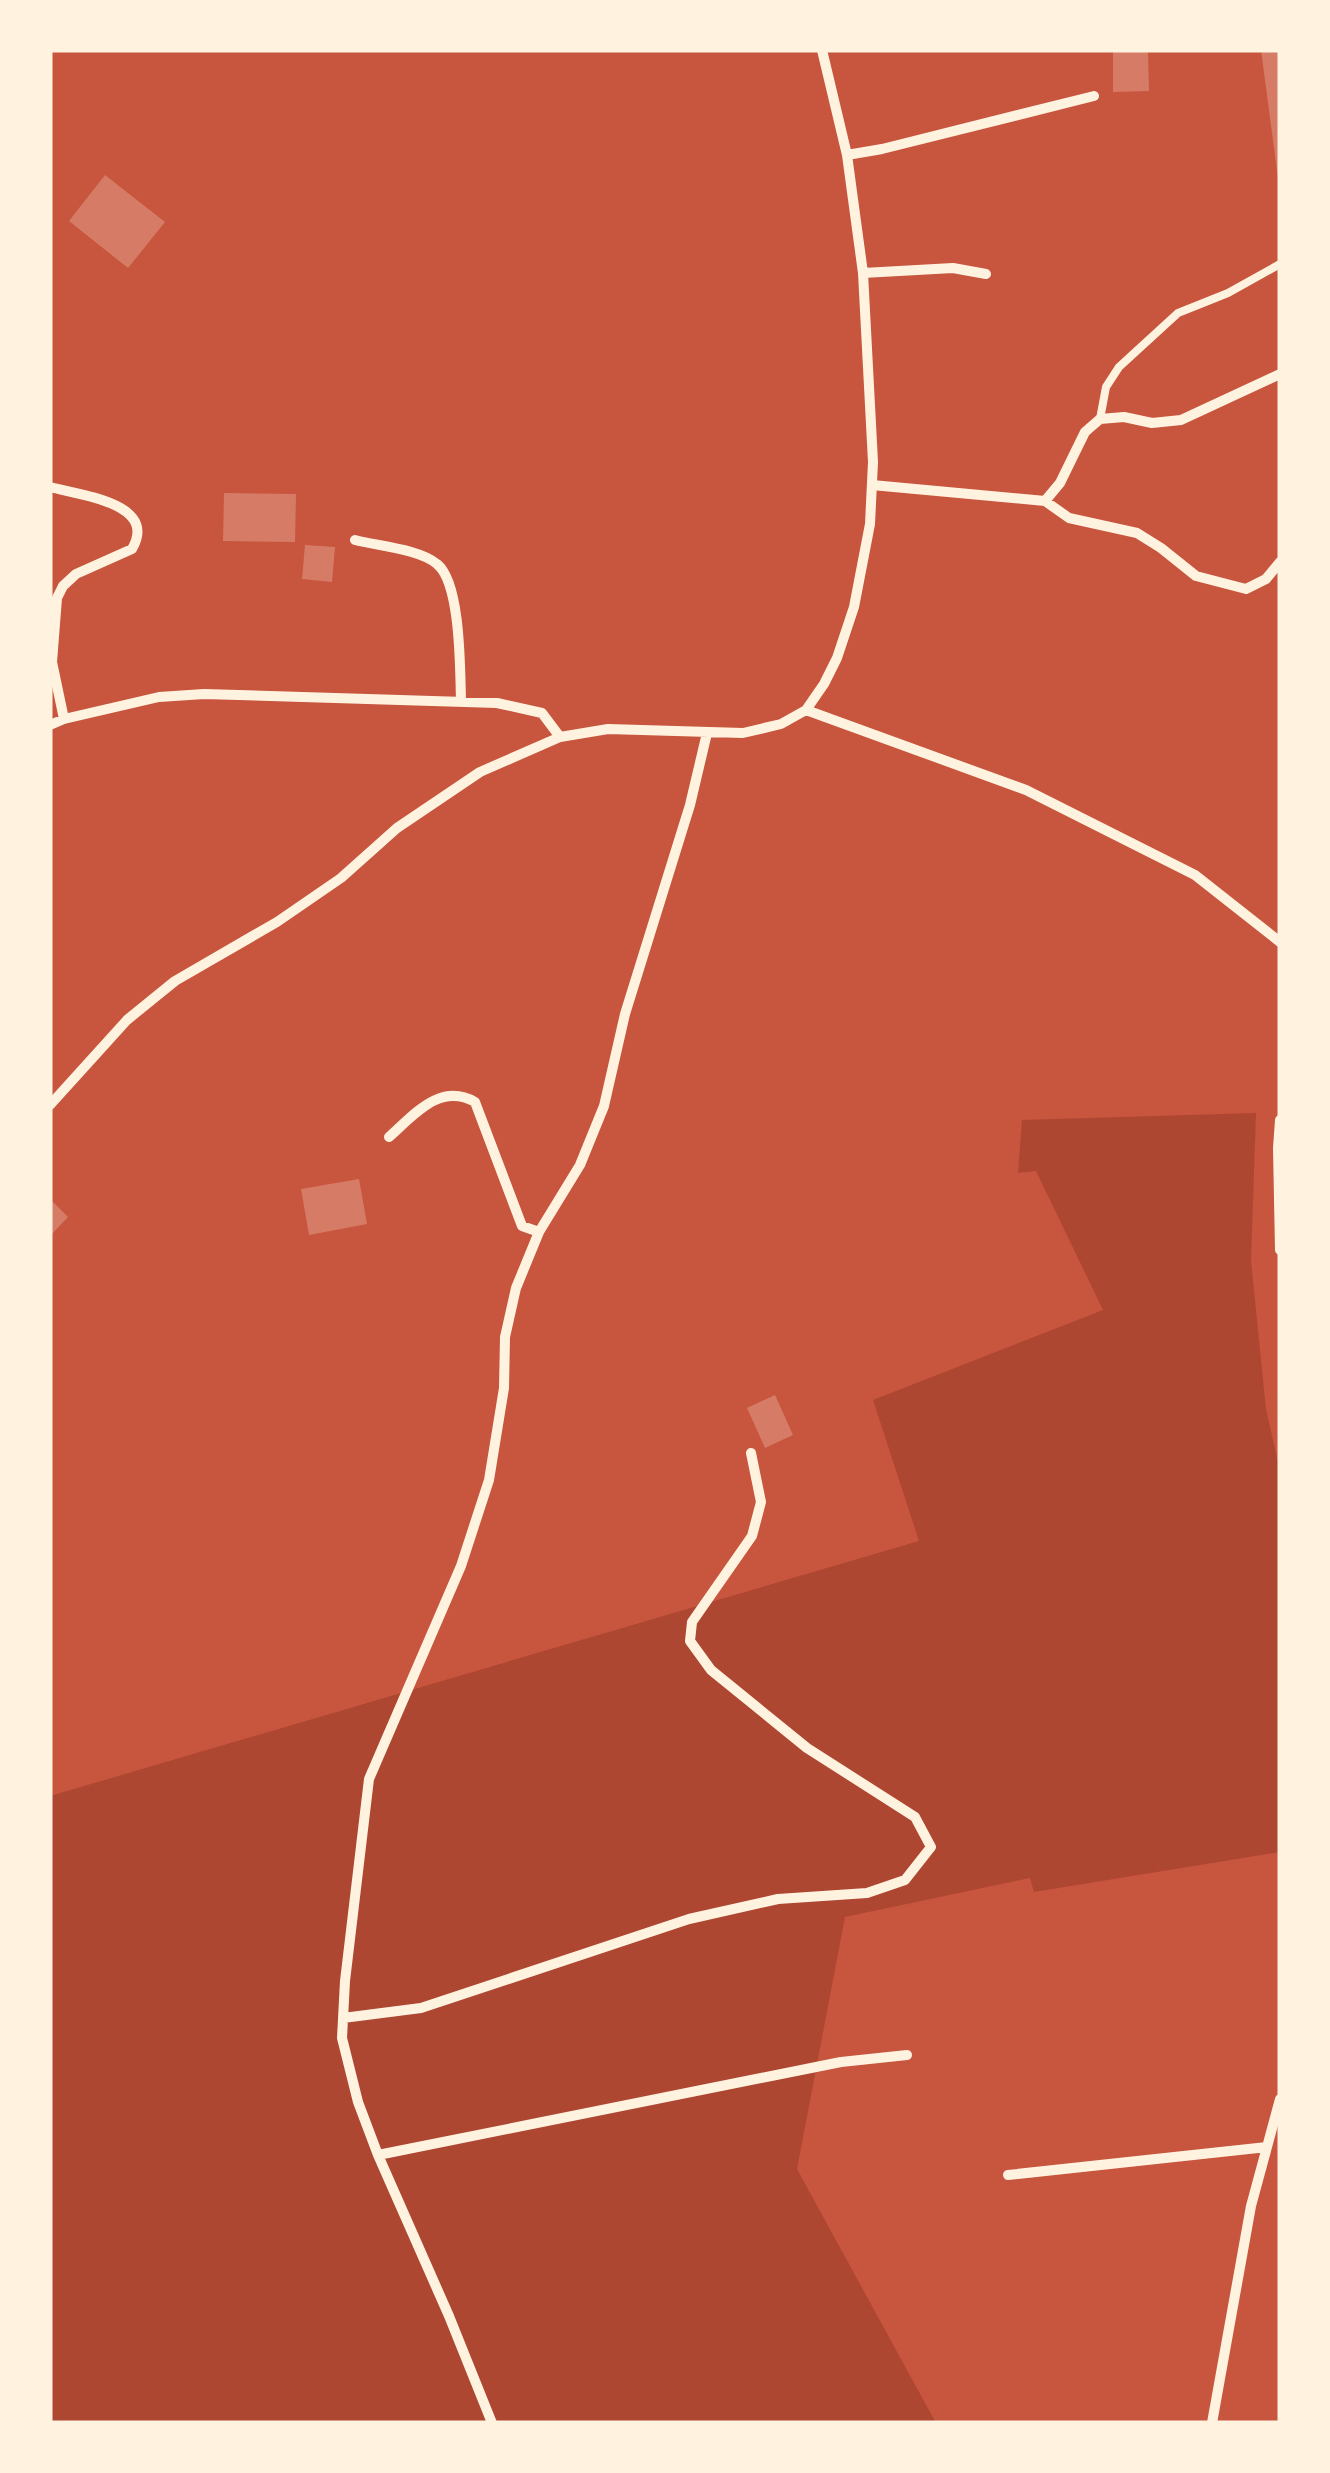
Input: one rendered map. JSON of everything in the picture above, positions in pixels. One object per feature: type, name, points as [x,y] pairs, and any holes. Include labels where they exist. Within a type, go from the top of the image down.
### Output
[{"type":"street","points":[[50,1104],[127,1020],[175,981],[278,922],[340,878],[396,828],[480,772],[560,737],[608,729],[743,733],[781,724],[806,710],[831,671],[854,607],[870,524],[873,462],[863,273],[847,155],[822,50]]},
{"type":"street","points":[[847,155],[882,150],[1094,96]]},
{"type":"street","points":[[863,273],[952,268],[986,274]]},
{"type":"street","points":[[1045,500],[1060,483],[1084,432],[1100,418],[1124,416],[1152,423],[1181,420],[1280,374]]},
{"type":"street","points":[[872,485],[1045,500],[1069,518],[1137,533],[1196,576],[1246,590],[1266,579],[1280,562]]},
{"type":"street","points":[[50,487],[120,506],[133,515],[138,533],[132,549],[76,574],[63,586],[58,598],[52,662],[64,719]]},
{"type":"street","points":[[354,540],[418,554],[438,564],[450,580],[456,611],[461,701]]},
{"type":"street","points":[[50,725],[159,697],[204,694],[498,703],[542,712],[560,737]]},
{"type":"street","points":[[806,710],[1026,790],[1195,876],[1280,942]]},
{"type":"street","points":[[492,2423],[450,2316],[378,2155],[358,2102],[342,2038],[368,1779],[461,1566],[488,1480],[504,1388],[505,1337],[516,1288],[538,1232],[580,1165],[604,1106],[625,1014],[690,804],[707,733]]},
{"type":"street","points":[[389,1137],[426,1104],[449,1094],[475,1102],[522,1226],[538,1232]]},
{"type":"street","points":[[1280,1120],[1280,1250]]},
{"type":"street","points":[[343,2018],[422,2008],[689,1918],[778,1899],[867,1893],[905,1880],[931,1846],[914,1818],[807,1748],[711,1670],[690,1642],[692,1622],[752,1536],[761,1502],[751,1453]]},
{"type":"street","points":[[378,2155],[841,2062],[907,2055]]},
{"type":"street","points":[[1212,2423],[1250,2206],[1280,2099]]},
{"type":"street","points":[[1008,2175],[1267,2147]]},
{"type":"lane","points":[[1100,418],[1106,387],[1119,367],[1178,314],[1228,293],[1280,264]]},
{"type":"shaded area","points":[[1256,1113],[1251,1261],[1266,1409],[1280,1471],[1280,1852],[1034,1892],[1030,1878],[845,1917],[797,2169],[936,2423],[50,2423],[50,1796],[919,1541],[873,1400],[1103,1310],[1036,1171],[1018,1173],[1022,1120]]},
{"type":"building","points":[[1261,50],[1280,50],[1280,178],[1278,178]]},
{"type":"building","points":[[1113,51],[1148,51],[1149,91],[1113,92]]},
{"type":"building","points":[[105,175],[165,222],[128,268],[69,221]]},
{"type":"building","points":[[224,493],[296,494],[295,542],[223,541]]},
{"type":"building","points":[[305,545],[335,547],[332,582],[302,579]]},
{"type":"building","points":[[359,1179],[367,1224],[309,1235],[301,1189]]},
{"type":"building","points":[[50,1199],[68,1217],[50,1236]]},
{"type":"building","points":[[775,1395],[793,1435],[765,1448],[747,1408]]}]
